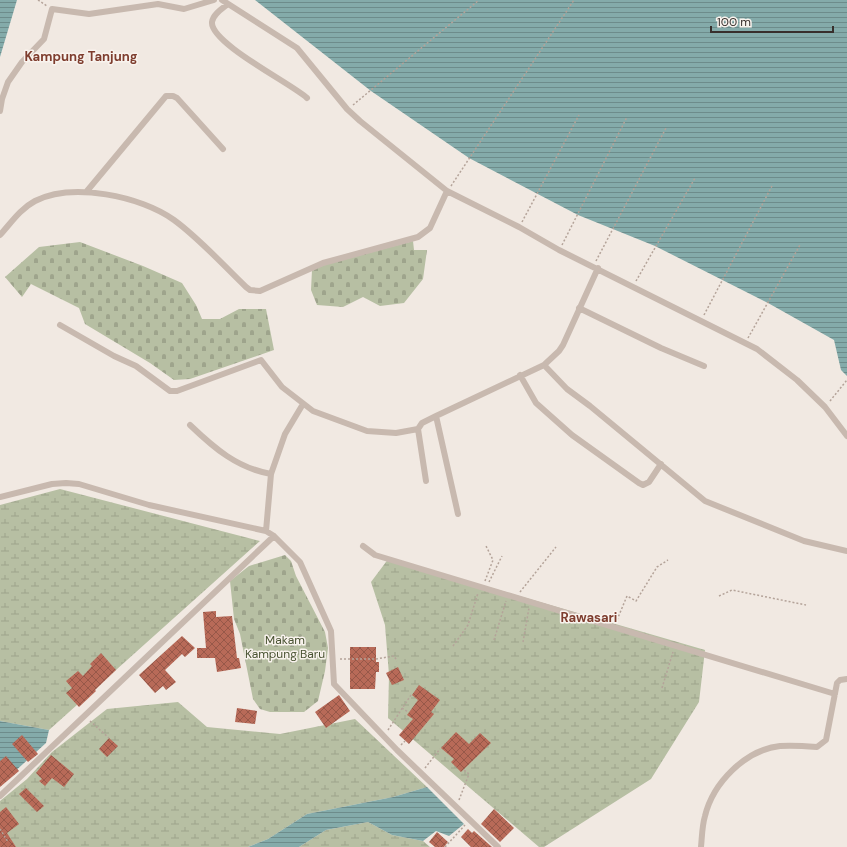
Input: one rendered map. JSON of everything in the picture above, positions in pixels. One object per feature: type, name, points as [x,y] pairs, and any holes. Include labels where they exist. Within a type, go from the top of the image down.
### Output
[{"type":"street","points":[[0,111],[2,99],[8,82],[22,62],[44,39],[52,9],[89,14],[158,4],[184,9],[214,0]]},
{"type":"street","points":[[222,0],[297,48],[347,109],[447,191],[700,322],[757,349],[797,380],[825,407],[847,436]]},
{"type":"street","points":[[228,4],[212,21],[213,28],[218,34],[226,43],[274,78],[307,98]]},
{"type":"street","points":[[87,191],[166,96],[173,96],[177,98],[223,149]]},
{"type":"street","points":[[0,235],[2,228],[19,212],[33,202],[46,196],[87,191],[120,197],[151,208],[174,220],[246,287],[250,290],[260,291],[323,263],[418,237],[430,228],[447,191]]},
{"type":"street","points":[[426,480],[418,429],[422,423],[520,375],[544,365],[564,345],[595,267]]},
{"type":"street","points":[[579,308],[661,348],[704,366]]},
{"type":"street","points":[[60,324],[114,356],[136,366],[170,391],[177,391],[262,360],[282,387],[313,411],[367,432],[396,433],[418,429]]},
{"type":"street","points":[[544,365],[567,389],[706,501],[722,509],[804,542],[847,551]]},
{"type":"street","points":[[520,375],[536,402],[572,435],[639,483],[643,485],[649,482],[661,464]]},
{"type":"street","points":[[266,531],[271,474],[285,434],[303,404]]},
{"type":"street","points":[[436,416],[458,514]]},
{"type":"street","points":[[190,425],[207,442],[240,465],[271,474]]},
{"type":"street","points":[[0,497],[57,483],[79,484],[149,505],[266,531],[274,536],[300,562],[331,631],[334,684],[384,737],[498,847]]},
{"type":"street","points":[[0,796],[274,536]]},
{"type":"street","points":[[363,546],[375,555],[835,694]]},
{"type":"street","points":[[701,847],[704,816],[714,793],[723,780],[745,760],[759,752],[779,746],[817,747],[822,744],[826,740],[835,694],[840,680],[847,679]]},
{"type":"path","points":[[38,0],[52,9]]},
{"type":"path","points":[[347,109],[371,91],[479,0]]},
{"type":"path","points":[[447,191],[574,0]]},
{"type":"path","points":[[519,227],[579,115]]},
{"type":"path","points":[[559,250],[627,117]]},
{"type":"path","points":[[595,267],[666,128]]},
{"type":"path","points":[[633,286],[695,178]]},
{"type":"path","points":[[700,322],[772,186]]},
{"type":"path","points":[[745,343],[800,245]]},
{"type":"path","points":[[825,407],[847,380]]},
{"type":"path","points":[[453,646],[468,625],[493,560],[486,546]]},
{"type":"path","points":[[515,598],[556,547]]},
{"type":"path","points":[[483,588],[502,556]]},
{"type":"path","points":[[615,628],[627,596],[636,601],[658,567],[668,560]]},
{"type":"path","points":[[718,596],[732,590],[806,605]]},
{"type":"path","points":[[494,640],[508,596]]},
{"type":"path","points":[[523,642],[530,602]]},
{"type":"path","points":[[662,688],[675,646]]},
{"type":"path","points":[[332,660],[376,659],[394,656],[398,662]]},
{"type":"path","points":[[384,737],[411,695]]},
{"type":"path","points":[[402,708],[408,712]]},
{"type":"path","points":[[84,715],[109,738]]},
{"type":"path","points":[[421,772],[440,749]]},
{"type":"path","points":[[456,808],[469,774],[464,770]]},
{"type":"path","points":[[445,847],[470,820]]},
{"type":"path","points":[[0,829],[8,842]]},
{"type":"green space","points":[[413,241],[414,250],[427,250],[423,279],[404,303],[380,306],[363,297],[343,307],[317,305],[311,290],[312,270],[327,264]]},
{"type":"green space","points":[[80,242],[143,266],[182,283],[196,305],[202,319],[220,319],[239,309],[266,309],[274,350],[190,379],[174,380],[150,363],[85,324],[79,308],[31,284],[22,297],[5,277],[39,247]]},
{"type":"green space","points":[[60,489],[260,541],[49,730],[0,721],[0,505]]},
{"type":"green space","name":"Makam Kampung Baru","points":[[285,555],[291,561],[296,576],[325,632],[328,648],[325,671],[318,701],[304,712],[270,712],[260,709],[253,699],[240,634],[234,619],[230,581],[249,566]]},
{"type":"green space","points":[[389,558],[705,650],[699,702],[651,779],[544,847],[539,847],[388,718],[389,675],[385,625],[371,582]]},
{"type":"green space","points":[[178,702],[207,727],[280,734],[355,719],[427,787],[393,797],[307,814],[268,839],[248,847],[0,847],[0,801],[27,779],[52,752],[107,709]]},
{"type":"green space","points":[[368,822],[392,835],[423,841],[430,847],[299,847],[326,830]]},
{"type":"water","points":[[0,0],[17,0],[0,57]]},
{"type":"water","points":[[255,0],[847,0],[847,376],[841,370],[834,340],[768,303],[655,246],[578,215],[469,158],[371,91]]},
{"type":"water","points":[[0,721],[49,730],[46,743],[0,785]]},
{"type":"water","points":[[427,787],[464,824],[449,836],[436,831],[423,841],[392,835],[368,822],[326,830],[299,847],[248,847],[268,839],[307,814],[393,797]]},
{"type":"building","points":[[216,611],[216,617],[232,616],[237,658],[239,658],[241,668],[217,672],[215,658],[197,658],[197,648],[206,648],[203,612]]},
{"type":"building","points":[[182,636],[195,648],[185,657],[182,654],[165,670],[176,682],[166,690],[163,686],[155,693],[139,675]]},
{"type":"building","points":[[350,647],[376,647],[376,662],[379,662],[379,672],[376,672],[375,689],[350,689]]},
{"type":"building","points":[[101,653],[116,670],[79,707],[66,693],[72,688],[66,681],[78,671],[83,676],[92,666],[90,664]]},
{"type":"building","points":[[398,667],[404,680],[392,685],[386,673]]},
{"type":"building","points":[[419,685],[440,700],[431,712],[434,714],[409,744],[399,735],[413,719],[407,715],[418,700],[412,695]]},
{"type":"building","points":[[339,695],[350,711],[326,728],[315,712]]},
{"type":"building","points":[[237,708],[257,711],[255,724],[235,722]]},
{"type":"building","points":[[456,732],[469,744],[480,733],[491,743],[461,772],[451,762],[454,759],[441,748]]},
{"type":"building","points":[[22,735],[38,754],[28,762],[12,744]]},
{"type":"building","points":[[109,738],[118,746],[107,757],[99,749]]},
{"type":"building","points":[[51,755],[74,774],[64,787],[52,778],[45,786],[39,781],[42,779],[36,773]]},
{"type":"building","points":[[6,756],[19,771],[0,787],[0,761]]},
{"type":"building","points":[[26,788],[44,806],[37,812],[19,794]]},
{"type":"building","points":[[6,807],[19,824],[7,833],[16,847],[0,847],[0,812]]},
{"type":"building","points":[[494,809],[514,828],[500,842],[481,824]]},
{"type":"building","points":[[468,829],[472,833],[474,831],[492,847],[471,847],[461,837]]},
{"type":"building","points":[[437,832],[448,842],[444,847],[435,847],[429,842]]},
{"type":"district","name":"Kampung Tanjung","points":[[81,56]]},
{"type":"district","name":"Rawasari","points":[[589,617]]}]
